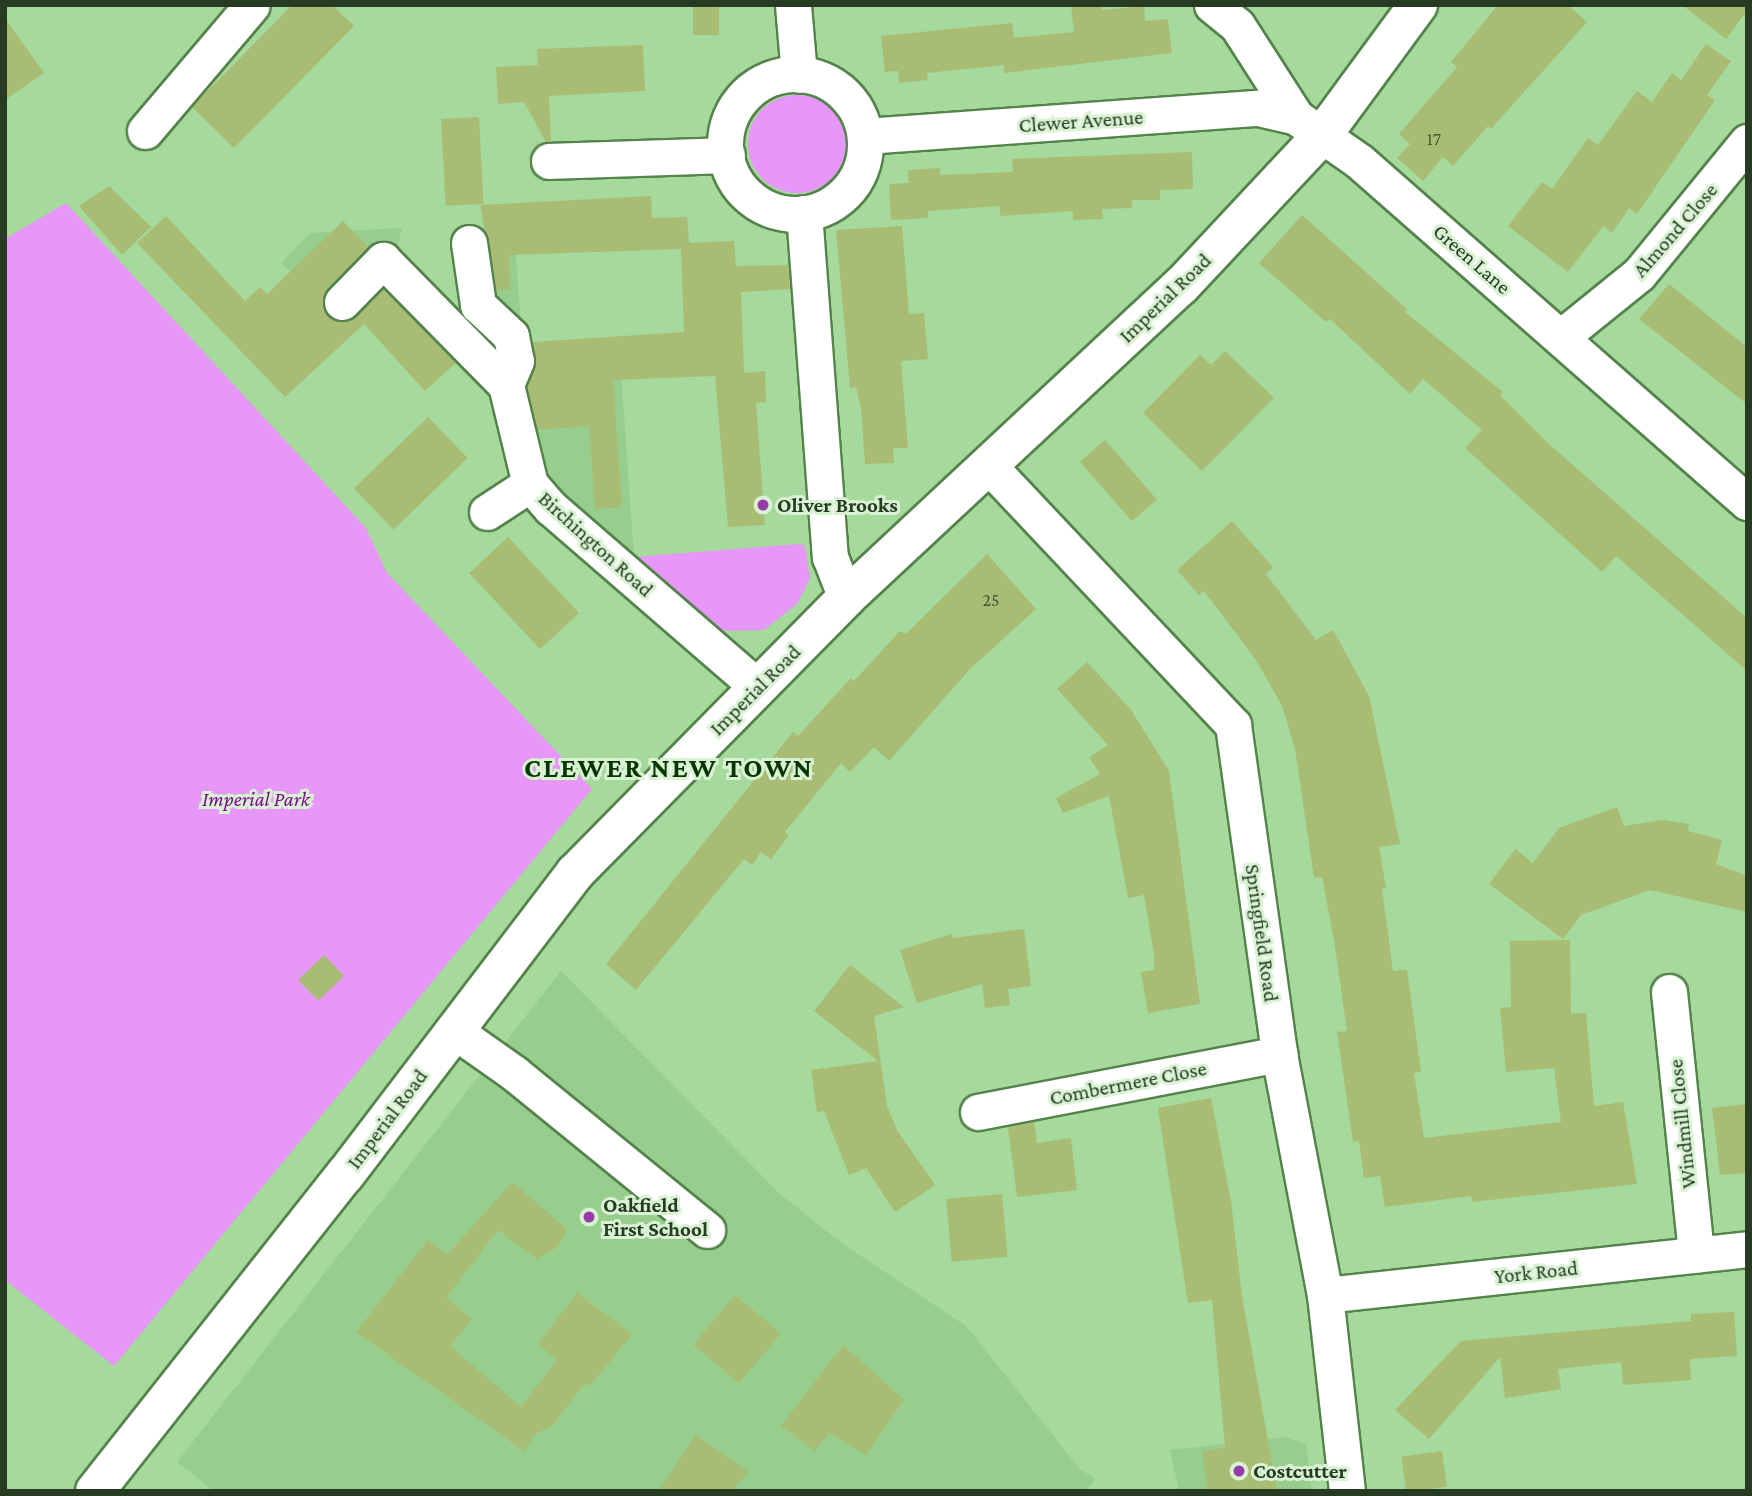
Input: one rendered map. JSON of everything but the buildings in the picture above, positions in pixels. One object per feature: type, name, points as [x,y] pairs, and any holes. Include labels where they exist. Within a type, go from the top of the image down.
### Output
[{"type":"main road","name":"Imperial Road","points":[[96,1491],[345,1175],[575,873],[846,598],[1181,286],[1310,125],[1418,5]]},
{"type":"street","points":[[145,131],[253,5]]},
{"type":"street","points":[[793,5],[799,75]]},
{"type":"street","name":"Green Lane","points":[[1212,5],[1237,25],[1310,125],[1561,337],[1747,502]]},
{"type":"street","points":[[799,75],[826,81],[845,95],[858,114],[865,136],[864,159],[855,181],[840,198],[804,213],[774,211],[754,201],[738,184],[727,155],[730,118],[742,99],[760,84],[799,75]]},
{"type":"street","name":"Clewer Avenue","points":[[865,136],[1258,108],[1310,125]]},
{"type":"street","name":"Almond Close","points":[[1561,337],[1639,274],[1747,142]]},
{"type":"street","points":[[549,161],[727,155]]},
{"type":"street","points":[[804,213],[830,557],[846,598]]},
{"type":"street","points":[[342,302],[383,260],[506,385],[516,361],[511,335],[478,305],[469,243]]},
{"type":"street","name":"Birchington Road","points":[[506,385],[530,484],[551,508],[758,687]]},
{"type":"street","name":"Springfield Road","points":[[989,466],[1233,725],[1279,1054],[1325,1295],[1347,1491]]},
{"type":"street","points":[[487,512],[530,484]]},
{"type":"street","name":"Windmill Close","points":[[1669,992],[1696,1255]]},
{"type":"street","points":[[453,1030],[514,1073],[707,1230]]},
{"type":"street","name":"Combermere Close","points":[[978,1112],[1279,1054]]},
{"type":"street","name":"York Road","points":[[1325,1295],[1747,1249]]},
{"type":"shaded area","points":[[513,221],[522,335],[496,307],[483,223]]},
{"type":"shaded area","points":[[402,228],[391,276],[347,320],[281,263],[310,233]]},
{"type":"shaded area","points":[[619,344],[634,557],[562,496],[535,453],[537,388],[524,352]]},
{"type":"shaded area","name":"Oakfield First School","points":[[561,971],[779,1193],[840,1242],[966,1326],[1079,1468],[1095,1479],[1086,1491],[214,1491],[177,1462]]},
{"type":"shaded area","points":[[1286,1437],[1306,1444],[1312,1491],[1179,1491],[1170,1450]]},
{"type":"green space","points":[[797,95],[816,99],[831,110],[842,125],[846,144],[842,163],[831,178],[816,189],[797,193],[778,189],[763,178],[752,163],[748,144],[752,125],[763,110],[778,99]]},
{"type":"green space","name":"Imperial Park","points":[[66,203],[366,528],[387,573],[592,789],[114,1366],[5,1280],[5,239]]},
{"type":"green space","points":[[799,544],[805,546],[810,578],[798,603],[764,630],[717,631],[634,557]]},
{"type":"place","name":"Oliver Brooks","points":[[763,505]]},
{"type":"place","name":"Oakfield First School","points":[[589,1217]]},
{"type":"place","name":"Costcutter","points":[[1239,1471]]},
{"type":"district","name":"CLEWER NEW TOWN","points":[[669,768]]}]
